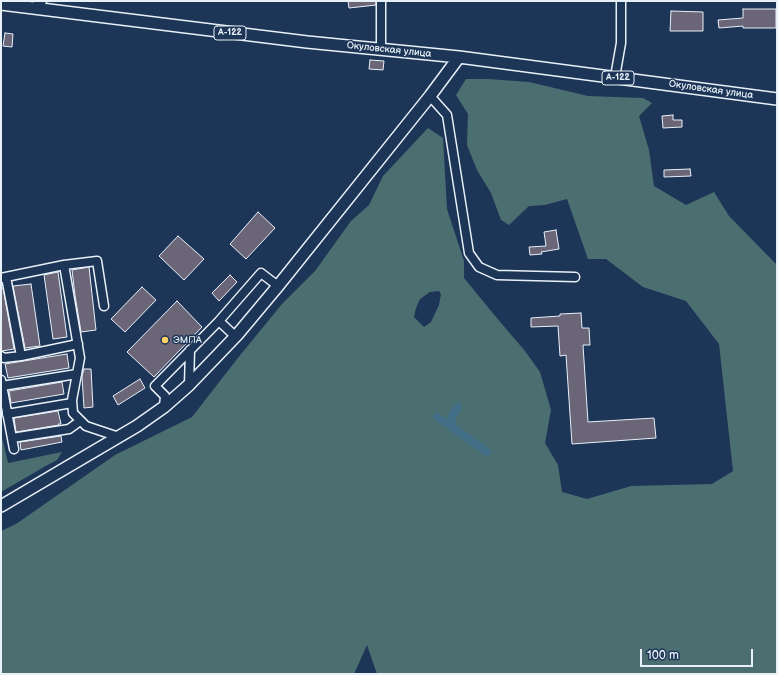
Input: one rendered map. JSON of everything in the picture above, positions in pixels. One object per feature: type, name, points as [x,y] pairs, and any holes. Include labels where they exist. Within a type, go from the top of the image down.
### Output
[{"type":"main road","name":"Окуловская улица","points":[[1,4],[38,5],[240,34],[458,57],[777,99]]},
{"type":"main road","points":[[1,506],[137,426],[164,407],[189,385],[236,337],[278,286],[430,96],[458,57]]},
{"type":"lane","points":[[381,1],[381,50]]},
{"type":"lane","points":[[615,77],[621,43],[621,1]]},
{"type":"lane","points":[[430,96],[447,115],[469,253],[479,267],[497,275],[575,277]]},
{"type":"lane","points":[[21,356],[4,278],[64,265],[98,261],[104,306]]},
{"type":"lane","points":[[64,265],[80,358],[72,400],[73,413],[86,426],[119,437]]},
{"type":"lane","points":[[164,407],[165,396],[155,386],[219,321],[261,273],[278,286]]},
{"type":"lane","points":[[219,321],[236,337]]},
{"type":"lane","points":[[1,356],[4,358],[21,356],[78,344]]},
{"type":"lane","points":[[189,385],[190,350]]},
{"type":"lane","points":[[14,449],[2,383],[77,374]]},
{"type":"lane","points":[[7,414],[72,403]]},
{"type":"lane","points":[[12,438],[69,429],[80,420]]},
{"type":"green space","points":[[466,79],[488,79],[529,82],[588,96],[643,98],[652,103],[639,116],[649,150],[654,186],[686,205],[714,192],[729,216],[777,265],[777,674],[377,674],[367,645],[354,674],[1,674],[1,531],[16,524],[115,455],[192,417],[282,304],[315,271],[351,221],[369,205],[383,176],[428,128],[443,138],[447,209],[464,261],[464,278],[525,351],[540,372],[551,410],[545,443],[558,465],[562,492],[587,499],[631,486],[712,484],[733,471],[719,344],[686,301],[643,287],[606,259],[588,259],[567,199],[545,205],[529,206],[509,225],[501,220],[491,193],[477,170],[467,145],[468,114],[456,95]],"holes":[[[439,291],[441,294],[439,305],[431,322],[424,327],[414,317],[420,299],[430,292]]]},
{"type":"green space","points":[[1,427],[8,463],[62,452],[57,460],[1,492]]},
{"type":"building","points":[[348,1],[376,1],[376,5],[349,8]]},
{"type":"building","points":[[743,9],[776,9],[776,28],[743,28],[743,26],[719,28],[718,20],[743,18]]},
{"type":"building","points":[[671,11],[703,12],[703,31],[670,31]]},
{"type":"building","points":[[5,33],[13,34],[12,47],[3,46]]},
{"type":"building","points":[[370,60],[384,61],[383,70],[369,69]]},
{"type":"building","points":[[673,115],[673,120],[682,120],[682,127],[663,128],[662,116]]},
{"type":"building","points":[[690,169],[691,176],[664,177],[664,170]]},
{"type":"building","points":[[258,212],[275,228],[246,259],[230,244]]},
{"type":"building","points":[[556,230],[559,249],[541,252],[542,254],[530,255],[529,247],[546,246],[544,232]]},
{"type":"building","points":[[178,236],[204,259],[184,280],[159,256]]},
{"type":"building","points":[[89,267],[96,330],[81,332],[72,270]]},
{"type":"building","points":[[58,272],[67,337],[53,339],[44,275]]},
{"type":"building","points":[[230,275],[237,282],[219,301],[212,293]]},
{"type":"building","points":[[31,284],[40,346],[25,348],[13,286]]},
{"type":"building","points":[[142,287],[156,300],[125,332],[111,319]]},
{"type":"building","points":[[1,288],[3,288],[14,349],[2,351],[1,351]]},
{"type":"building","name":"ЭМПА","points":[[177,301],[202,327],[154,377],[127,352]]},
{"type":"building","points":[[581,313],[582,328],[589,328],[590,345],[583,345],[588,422],[654,418],[656,438],[572,444],[566,355],[560,356],[558,326],[531,327],[531,318]]},
{"type":"building","points":[[67,354],[69,368],[8,378],[5,364]]},
{"type":"building","points":[[84,369],[91,369],[93,407],[84,408],[82,376]]},
{"type":"building","points":[[140,379],[145,388],[118,405],[113,396]]},
{"type":"building","points":[[62,382],[64,394],[11,403],[9,391]]},
{"type":"building","points":[[58,411],[61,424],[58,424],[59,425],[16,432],[14,418]]},
{"type":"building","points":[[61,436],[62,442],[21,450],[20,442]]},
{"type":"waterway","points":[[458,407],[452,416],[451,426],[487,452]]},
{"type":"waterway","points":[[437,417],[451,426]]},
{"type":"place","name":"ЭМПА","points":[[165,340]]}]
